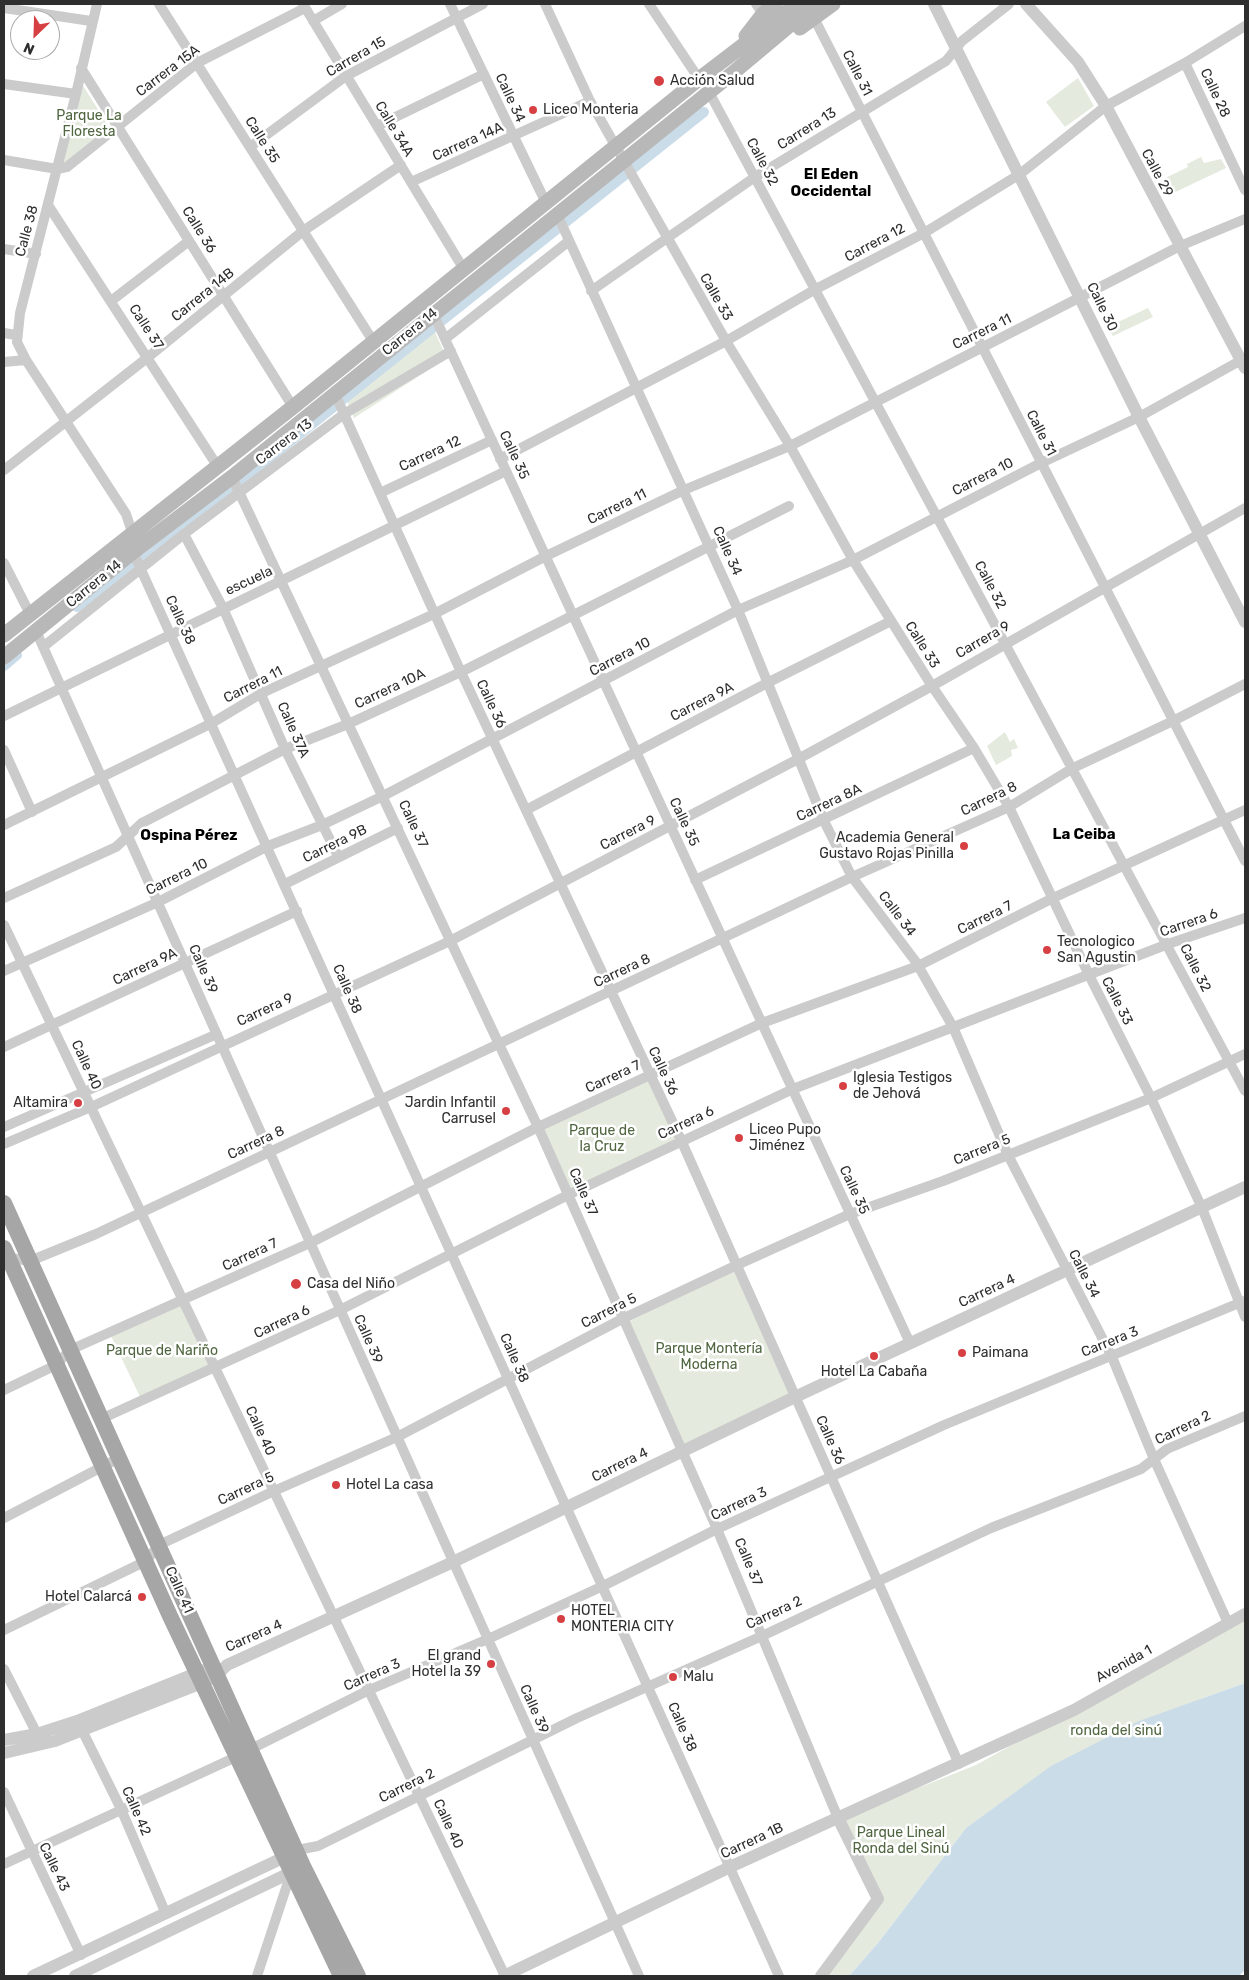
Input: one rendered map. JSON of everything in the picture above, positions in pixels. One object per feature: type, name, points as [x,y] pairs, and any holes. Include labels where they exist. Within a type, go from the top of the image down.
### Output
[{"type":"main road","points":[[735,50],[759,9],[775,4]]},
{"type":"main road","name":"Carrera 14","points":[[4,635],[132,532],[293,407],[735,50],[797,4]]},
{"type":"main road","name":"Carrera 14","points":[[4,657],[138,561],[236,486],[336,396],[559,218],[709,92],[814,8],[833,4]]},
{"type":"main road","name":"Calle 41","points":[[4,1203],[215,1671],[244,1753],[297,1870],[341,1976]]},
{"type":"main road","name":"Calle 41","points":[[5,1254],[104,1466],[199,1678],[244,1753]]},
{"type":"main road","name":"Calle 41","points":[[297,1870],[358,1976]]},
{"type":"street","name":"Calle 38","points":[[97,4],[91,21],[76,94],[16,335],[26,360],[126,514],[138,561],[779,1976]]},
{"type":"street","name":"Calle 35","points":[[160,4],[196,64],[373,341]]},
{"type":"street","points":[[313,21],[342,4]]},
{"type":"street","name":"Calle 34","points":[[450,4],[546,203]]},
{"type":"street","name":"Carrera 15","points":[[250,147],[346,76],[483,4]]},
{"type":"street","name":"Calle 33","points":[[545,4],[590,101],[614,147],[726,342],[790,446],[853,560],[932,686],[974,748],[1009,807],[1089,975],[1151,1098],[1202,1208],[1242,1302],[1245,1317]]},
{"type":"street","points":[[649,4],[699,79]]},
{"type":"street","name":"Calle 30","points":[[934,4],[955,50],[1082,298],[1138,417],[1245,622]]},
{"type":"street","name":"Carrera 13","points":[[591,292],[668,240],[755,177],[946,60],[962,41],[1009,4]]},
{"type":"street","name":"Calle 29","points":[[1026,4],[1078,62],[1106,106],[1244,362]]},
{"type":"street","name":"Carrera 15A","points":[[57,169],[72,164],[196,64],[304,6]]},
{"type":"street","name":"Calle 34A","points":[[304,6],[463,268]]},
{"type":"street","points":[[4,8],[91,21]]},
{"type":"street","name":"Calle 31","points":[[814,8],[861,111],[1245,861]]},
{"type":"street","name":"Carrera 12","points":[[500,458],[726,342],[814,290],[924,233],[1020,174],[1106,106],[1185,63],[1245,26]]},
{"type":"street","name":"Calle 28","points":[[1185,63],[1245,190]]},
{"type":"street","name":"Calle 36","points":[[81,68],[293,407]]},
{"type":"street","points":[[377,126],[484,74]]},
{"type":"street","points":[[4,84],[76,94]]},
{"type":"street","name":"Calle 32","points":[[709,92],[1168,944],[1228,1062],[1245,1091]]},
{"type":"street","name":"Carrera 14A","points":[[411,182],[590,101]]},
{"type":"street","points":[[4,160],[57,169]]},
{"type":"street","name":"Carrera 14B","points":[[4,470],[148,358],[303,231],[401,165]]},
{"type":"street","name":"Calle 37","points":[[48,205],[218,467]]},
{"type":"street","name":"Calle 34","points":[[559,218],[591,292],[710,546],[769,682],[824,821],[852,877],[918,966],[953,1027],[1008,1155],[1112,1357],[1154,1459],[1228,1623]]},
{"type":"street","name":"Carrera 11","points":[[4,825],[212,723],[262,694],[322,668],[434,614],[546,556],[684,490],[790,446],[875,401],[1082,298],[1180,246],[1245,219]]},
{"type":"street","points":[[443,335],[567,238]]},
{"type":"street","points":[[111,301],[189,241]]},
{"type":"street","points":[[4,249],[36,254]]},
{"type":"street","name":"Calle 35","points":[[435,316],[910,1343]]},
{"type":"street","points":[[4,333],[16,335]]},
{"type":"street","name":"Carrera 13","points":[[43,646],[138,561],[184,534],[236,486],[344,412],[451,351]]},
{"type":"street","points":[[4,362],[26,360]]},
{"type":"street","name":"Carrera 10","points":[[4,971],[158,902],[268,846],[322,825],[383,796],[738,610],[853,560],[1041,463],[1138,417],[1244,362]]},
{"type":"street","name":"Calle 36","points":[[336,396],[396,525],[460,672],[561,882],[681,1140],[958,1764]]},
{"type":"street","name":"Carrera 12","points":[[380,493],[492,440]]},
{"type":"street","name":"escuela","points":[[4,716],[506,471]]},
{"type":"street","name":"Calle 37","points":[[236,486],[538,1127],[717,1529],[838,1818],[878,1899],[821,1976]]},
{"type":"street","name":"Carrera 10A","points":[[4,898],[116,847],[142,822],[236,776],[285,748],[348,724],[460,672],[789,506]]},
{"type":"street","name":"Carrera 9","points":[[4,1144],[91,1108],[450,940],[800,758],[932,686],[1245,508]]},
{"type":"street","name":"Calle 37A","points":[[184,534],[223,608],[285,748],[338,856]]},
{"type":"street","points":[[4,563],[30,614]]},
{"type":"street","name":"Carrera 9A","points":[[526,810],[769,682],[891,621]]},
{"type":"street","name":"Calle 39","points":[[37,633],[638,1976]]},
{"type":"street","name":"Carrera 8","points":[[30,1261],[141,1213],[852,877],[1009,807],[1073,768],[1173,721],[1245,684]]},
{"type":"street","name":"Carrera 8A","points":[[695,880],[824,821],[974,748]]},
{"type":"street","points":[[4,750],[32,812]]},
{"type":"street","name":"Carrera 7","points":[[4,1390],[56,1364],[70,1350],[310,1243],[538,1127],[762,1023],[918,966],[1053,898],[1245,810]]},
{"type":"street","name":"Carrera 9B","points":[[285,884],[338,856],[398,828]]},
{"type":"street","name":"Carrera 9A","points":[[4,1047],[297,912]]},
{"type":"street","name":"Carrera 6","points":[[101,1420],[340,1310],[568,1195],[681,1140],[793,1089],[1168,944],[1245,918]]},
{"type":"street","name":"Calle 40","points":[[4,925],[504,1976]]},
{"type":"street","points":[[4,1127],[217,1034]]},
{"type":"street","name":"Carrera 5","points":[[4,1630],[146,1561],[159,1545],[274,1491],[397,1437],[622,1319],[737,1265],[850,1214],[1008,1155],[1151,1098],[1245,1054]]},
{"type":"street","name":"Carrera 4","points":[[4,1753],[32,1748],[80,1726],[199,1678],[334,1617],[567,1508],[682,1451],[910,1343],[1245,1187]]},
{"type":"street","points":[[5,1254],[30,1261]]},
{"type":"street","name":"Carrera 3","points":[[4,1864],[244,1753],[369,1690],[488,1639],[603,1586],[717,1529],[831,1476],[944,1425],[1242,1302]]},
{"type":"street","name":"Carrera 2","points":[[33,1976],[81,1955],[290,1854],[318,1846],[648,1685],[762,1636],[876,1580],[991,1528],[1140,1469],[1167,1449],[1245,1416]]},
{"type":"street","points":[[4,1518],[119,1458]]},
{"type":"street","name":"Avenida 1","points":[[1014,1737],[1074,1710],[1245,1614]]},
{"type":"street","points":[[4,1669],[37,1734]]},
{"type":"street","name":"Carrera 4","points":[[4,1740],[80,1726]]},
{"type":"street","name":"Calle 42","points":[[80,1726],[121,1809],[166,1914]]},
{"type":"street","name":"Carrera 1B","points":[[504,1976],[730,1868],[1014,1737]]},
{"type":"street","name":"Calle 43","points":[[4,1792],[81,1955]]},
{"type":"street","name":"Carrera 2","points":[[81,1975],[297,1870],[318,1846]]},
{"type":"street","points":[[257,1976],[297,1870]]},
{"type":"green space","points":[[1078,78],[1094,106],[1065,127],[1046,102]]},
{"type":"green space","name":"Parque La Floresta","points":[[82,84],[109,127],[63,165]]},
{"type":"green space","points":[[1201,157],[1204,163],[1221,159],[1226,168],[1169,195],[1161,180],[1188,167],[1187,164]]},
{"type":"green space","points":[[1148,308],[1153,317],[1113,336],[1110,332],[1120,326],[1118,322]]},
{"type":"green space","points":[[431,324],[447,358],[354,418],[344,394]]},
{"type":"green space","points":[[1005,732],[1010,742],[1014,739],[1018,748],[1011,750],[1012,756],[996,765],[987,746]]},
{"type":"green space","name":"Parque de la Cruz","points":[[648,1079],[678,1142],[570,1193],[540,1129]]},
{"type":"green space","name":"Parque Montería Moderna","points":[[736,1270],[791,1397],[684,1445],[628,1322]]},
{"type":"green space","name":"Parque de Nariño","points":[[181,1304],[212,1367],[141,1399],[110,1334]]},
{"type":"green space","name":"Parque Lineal Ronda del Sinú","points":[[1245,1615],[1245,1683],[1200,1699],[1245,1695],[1020,1789],[966,1828],[878,1943],[849,1976],[821,1976],[880,1901],[840,1819],[976,1765]]},
{"type":"water","points":[[1245,1683],[1245,1970],[1239,1976],[849,1976],[878,1943],[966,1828],[1051,1766],[1139,1721]]},
{"type":"waterway","points":[[77,607],[227,492],[704,112]]},
{"type":"waterway","points":[[4,666],[17,655]]},
{"type":"place","name":"Acción Salud","points":[[659,81]]},
{"type":"place","name":"Liceo Monteria","points":[[533,110]]},
{"type":"place","name":"Academia General Gustavo Rojas Pinilla","points":[[964,846]]},
{"type":"place","name":"Tecnologico San Agustin","points":[[1047,950]]},
{"type":"place","name":"Iglesia Testigos de Jehová","points":[[843,1086]]},
{"type":"place","name":"Altamira","points":[[78,1103]]},
{"type":"place","name":"Jardin Infantil Carrusel","points":[[506,1111]]},
{"type":"place","name":"Liceo Pupo Jiménez","points":[[739,1138]]},
{"type":"place","name":"Casa del Niño","points":[[296,1284]]},
{"type":"place","name":"Paimana","points":[[962,1353]]},
{"type":"place","name":"Hotel La Cabaña","points":[[874,1356]]},
{"type":"place","name":"Hotel La casa","points":[[336,1485]]},
{"type":"place","name":"Hotel Calarcá","points":[[142,1597]]},
{"type":"place","name":"HOTEL MONTERIA CITY","points":[[561,1619]]},
{"type":"place","name":"El grand Hotel la 39","points":[[491,1664]]},
{"type":"place","name":"Malu","points":[[673,1677]]},
{"type":"district","name":"El Eden Occidental","points":[[831,184]]},
{"type":"district","name":"La Ceiba","points":[[1084,835]]},
{"type":"district","name":"Ospina Pérez","points":[[189,836]]},
{"type":"park label","name":"ronda del sinú","points":[[1116,1731]]}]
